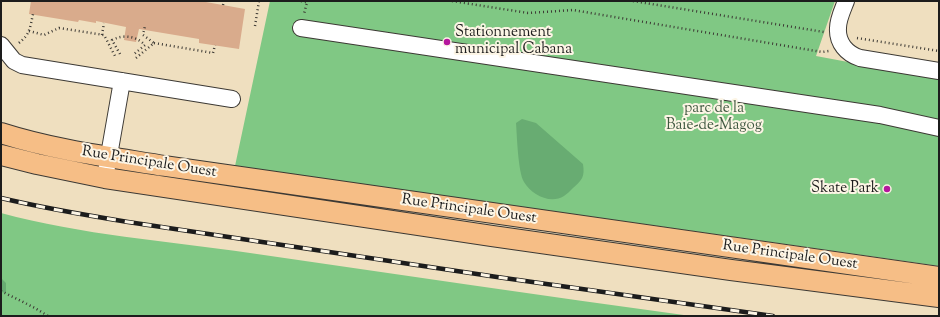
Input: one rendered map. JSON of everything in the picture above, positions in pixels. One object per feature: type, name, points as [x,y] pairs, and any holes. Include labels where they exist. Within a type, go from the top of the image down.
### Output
[{"type":"main road","name":"Rue Principale Ouest","points":[[1,133],[43,145],[172,167],[939,277]]},
{"type":"main road","name":"Rue Principale Ouest","points":[[1,155],[106,178],[577,248],[939,297]]},
{"type":"street","points":[[846,1],[838,27],[841,41],[854,56],[939,71]]},
{"type":"street","points":[[301,28],[880,114],[939,128]]},
{"type":"street","points":[[4,49],[14,61],[22,65],[232,99]]},
{"type":"street","points":[[106,178],[122,81]]},
{"type":"path","points":[[223,5],[224,1]]},
{"type":"path","points":[[255,26],[259,1]]},
{"type":"path","points":[[452,1],[528,13],[572,10],[822,52],[841,41]]},
{"type":"path","points":[[634,1],[841,41],[939,51]]},
{"type":"path","points":[[4,49],[23,39],[30,31],[33,14]]},
{"type":"path","points":[[102,35],[104,23]]},
{"type":"path","points":[[145,26],[143,35],[154,43],[213,53],[215,45]]},
{"type":"path","points":[[30,31],[44,35],[59,28],[104,35],[115,56]]},
{"type":"path","points":[[120,54],[112,40],[127,36],[138,40],[145,45],[133,55]]},
{"type":"path","points":[[136,58],[154,43]]},
{"type":"path","points":[[1,291],[48,316]]},
{"type":"green space","name":"parc de la Baie-de-Magog","points":[[270,1],[835,1],[816,56],[939,79],[939,266],[235,166]]},
{"type":"green space","points":[[522,119],[536,123],[583,164],[584,172],[582,178],[579,183],[564,196],[553,199],[541,197],[531,191],[524,182],[519,162],[516,123]]},
{"type":"green space","points":[[1,213],[62,227],[125,237],[250,253],[691,316],[1,316]]},
{"type":"green space","points":[[1,278],[6,283],[6,293],[1,292]]},
{"type":"building","points":[[31,1],[206,1],[245,9],[239,49],[199,43],[199,39],[139,29],[136,42],[124,40],[126,27],[96,21],[96,23],[79,20],[78,22],[29,14]]},
{"type":"railway","points":[[1,198],[128,222],[497,277],[773,316]]},
{"type":"place","name":"Stationnement municipal Cabana","points":[[447,42]]},
{"type":"place","name":"Skate Park","points":[[887,189]]}]
